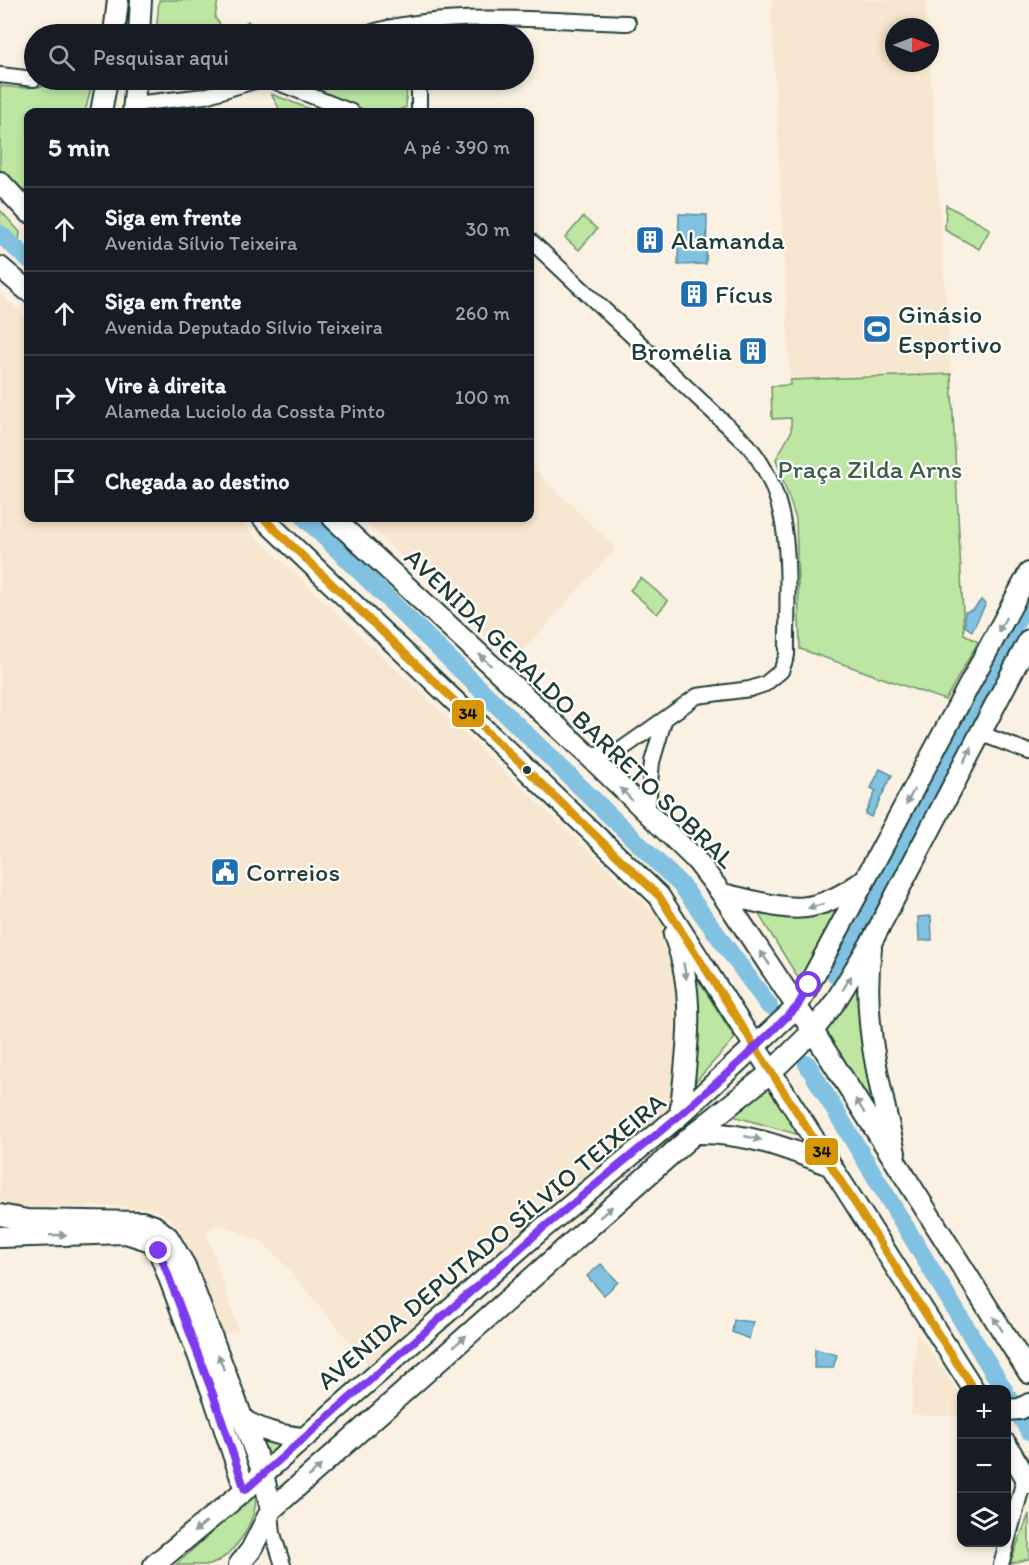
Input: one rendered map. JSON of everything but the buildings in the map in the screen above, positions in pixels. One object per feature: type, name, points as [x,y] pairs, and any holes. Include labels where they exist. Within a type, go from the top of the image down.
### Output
[{"type":"main road","points":[[113,24],[118,0]]},
{"type":"main road","points":[[140,24],[141,0]]},
{"type":"main road","points":[[102,108],[105,90]]},
{"type":"main road","points":[[134,108],[135,90]]},
{"type":"main road","points":[[0,182],[24,208]]},
{"type":"main road","points":[[0,267],[24,288]]},
{"type":"main road","points":[[267,522],[659,896],[754,1049],[972,1385]]},
{"type":"main road","name":"AVENIDA GERALDO BARRETO SOBRAL","points":[[337,522],[589,756],[647,816],[696,860],[722,894],[813,1031],[1029,1373]]},
{"type":"main road","points":[[797,1007],[1029,573]]},
{"type":"main road","points":[[813,1031],[835,1002],[872,941],[1029,640]]},
{"type":"main road","points":[[722,894],[791,909],[811,908],[844,894],[867,878]]},
{"type":"main road","points":[[659,896],[683,958],[688,987],[689,1016],[680,1115]]},
{"type":"main road","points":[[872,941],[868,1007],[872,1046],[898,1167]]},
{"type":"main road","name":"AVENIDA DEPUTADO SÍLVIO TEIXEIRA","points":[[245,1490],[533,1237],[680,1115],[797,1007]]},
{"type":"main road","name":"AVENIDA DEPUTADO SÍLVIO TEIXEIRA","points":[[238,1565],[251,1550],[271,1510],[695,1133],[770,1073],[813,1031]]},
{"type":"main road","points":[[695,1133],[730,1134],[759,1140],[830,1165]]},
{"type":"main road","points":[[0,1215],[27,1220],[142,1222],[154,1226],[168,1237],[185,1266],[240,1418],[263,1473],[271,1510]]},
{"type":"main road","points":[[0,1237],[126,1233],[151,1241],[159,1251],[214,1397],[245,1490],[154,1565]]},
{"type":"main road","points":[[1011,1410],[1020,1409],[1029,1404]]},
{"type":"main road","points":[[240,1418],[258,1429],[276,1435],[302,1438]]},
{"type":"main road","points":[[1011,1452],[1027,1479]]},
{"type":"street","points":[[440,24],[457,20],[628,23]]},
{"type":"street","points":[[0,75],[24,78]]},
{"type":"street","points":[[134,108],[205,96],[225,90]]},
{"type":"street","points":[[296,90],[342,108]]},
{"type":"street","points":[[419,90],[419,108]]},
{"type":"street","points":[[534,244],[748,445],[769,473],[783,513],[787,655],[781,671],[765,684],[750,689],[697,696],[664,722],[619,751],[589,756]]},
{"type":"street","points":[[647,816],[652,762],[664,722]]},
{"type":"street","points":[[980,733],[1029,752]]},
{"type":"street","points":[[1001,1565],[1027,1479]]},
{"type":"street","points":[[271,1510],[273,1534],[283,1565]]},
{"type":"shaded area","points":[[771,0],[925,0],[926,18],[885,18],[885,72],[931,72],[951,374],[790,380]]},
{"type":"shaded area","points":[[0,292],[24,315],[24,522],[240,522],[667,925],[677,956],[683,993],[673,1109],[487,1263],[479,1256],[456,1277],[463,1290],[373,1370],[285,1265],[261,1242],[221,1224],[206,1231],[239,1331],[221,1335],[181,1232],[172,1220],[155,1209],[118,1206],[14,1208],[0,1204]]},
{"type":"shaded area","points":[[534,469],[616,548],[513,662],[365,522],[534,522]]},
{"type":"shaded area","points":[[916,1331],[957,1390],[957,1417],[911,1415]]},
{"type":"green space","points":[[159,0],[218,0],[215,18],[220,24],[157,24]]},
{"type":"green space","points":[[0,86],[90,90],[86,108],[24,108],[24,198],[0,171]]},
{"type":"green space","points":[[320,90],[407,90],[406,107],[403,108],[360,108]]},
{"type":"green space","points":[[271,94],[308,108],[279,108]]},
{"type":"green space","points":[[946,205],[990,229],[979,249],[945,230]]},
{"type":"green space","points":[[0,210],[20,232],[19,241],[0,226]]},
{"type":"green space","points":[[583,217],[597,229],[579,250],[565,238]]},
{"type":"green space","name":"Praça Zilda Arns","points":[[951,374],[964,634],[978,642],[945,700],[800,649],[796,519],[776,459],[791,432],[791,418],[772,419],[771,386],[790,385],[790,380]]},
{"type":"green space","points":[[641,578],[668,601],[657,614],[630,590]]},
{"type":"green space","points":[[853,889],[802,984],[748,897],[787,902]]},
{"type":"green space","points":[[867,970],[878,1118],[821,1032]]},
{"type":"green space","points":[[697,978],[735,1038],[690,1088]]},
{"type":"green space","points":[[767,1084],[803,1136],[726,1114]]},
{"type":"green space","points":[[256,1436],[287,1439],[266,1458]]},
{"type":"green space","points":[[255,1492],[256,1502],[250,1524],[228,1554],[210,1565],[176,1565]]},
{"type":"green space","points":[[1029,1514],[1029,1559],[1010,1563]]},
{"type":"water","points":[[679,214],[707,215],[706,264],[678,265]]},
{"type":"water","points":[[981,600],[986,603],[972,631],[965,626],[965,612],[974,609]]},
{"type":"water","points":[[880,769],[892,775],[871,817],[865,814],[876,791],[871,788]]},
{"type":"water","points":[[931,916],[932,940],[919,941],[918,917]]},
{"type":"water","points":[[601,1264],[618,1282],[604,1295],[587,1276]]},
{"type":"water","points":[[734,1320],[753,1322],[749,1339],[732,1332]]},
{"type":"water","points":[[815,1349],[837,1355],[833,1368],[814,1368]]},
{"type":"waterway","points":[[0,234],[24,255]]},
{"type":"waterway","points":[[309,522],[682,886],[769,1006]]},
{"type":"waterway","points":[[836,976],[1029,597]]},
{"type":"waterway","points":[[807,1064],[1001,1385]]},
{"type":"waterway","points":[[1011,1401],[1029,1431]]},
{"type":"transit line","name":"34","points":[[267,522],[659,896],[971,1385]]},
{"type":"place","name":"Alamanda","points":[[650,240]]},
{"type":"place","name":"Fícus","points":[[694,294]]},
{"type":"place","name":"Ginásio Esportivo","points":[[877,329]]},
{"type":"place","name":"Bromélia","points":[[753,351]]},
{"type":"place","name":"Correios","points":[[225,872]]},
{"type":"route","points":[[159,1251],[214,1397],[245,1490],[542,1229],[680,1115],[740,1062],[797,1007],[809,985]]}]
